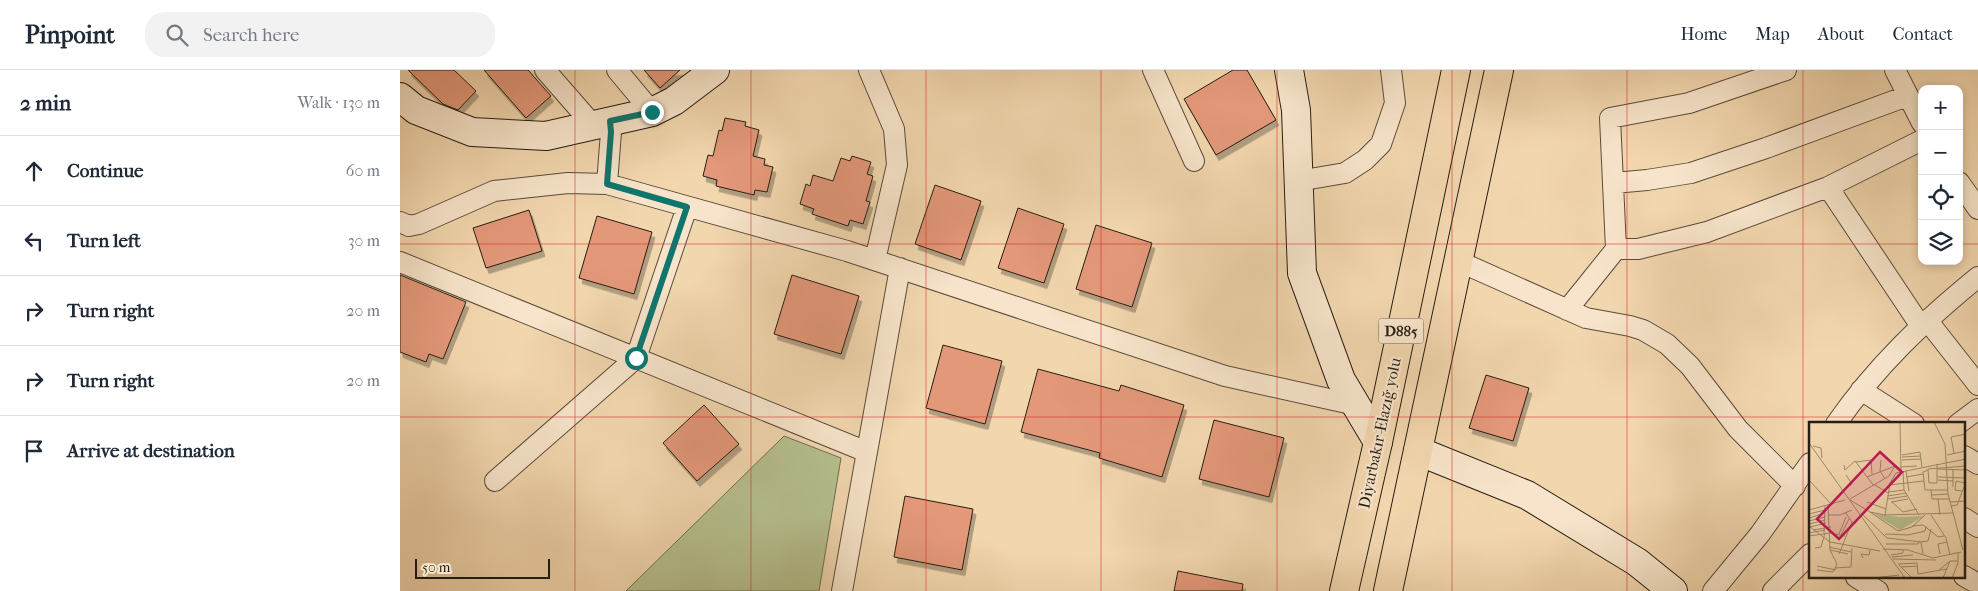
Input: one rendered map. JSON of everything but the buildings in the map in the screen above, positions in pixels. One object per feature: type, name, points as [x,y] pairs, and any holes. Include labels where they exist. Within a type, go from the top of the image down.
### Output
[{"type":"highway","name":"Diyarbakır-Elazığ yolu","points":[[1344,591],[1378,442],[1456,70]]},
{"type":"highway","name":"D885","points":[[1388,591],[1499,70]]},
{"type":"street","points":[[545,70],[611,132],[607,184]]},
{"type":"street","points":[[617,70],[652,112]]},
{"type":"street","points":[[401,98],[416,110],[472,132],[546,136],[652,112],[674,101],[714,70]]},
{"type":"street","points":[[869,70],[894,129],[897,165],[875,260]]},
{"type":"street","points":[[1153,70],[1194,161]]},
{"type":"street","points":[[1288,70],[1296,110],[1302,273],[1341,380],[1378,442]]},
{"type":"street","points":[[1298,181],[1345,173],[1365,160],[1381,144],[1395,103],[1391,70]]},
{"type":"street","points":[[1567,310],[1616,249],[1610,118],[1689,103],[1786,70]]},
{"type":"street","points":[[1895,70],[1918,117]]},
{"type":"street","points":[[1614,183],[1691,173],[1766,148],[1907,96]]},
{"type":"street","points":[[1616,249],[1638,249],[1707,232],[1828,187],[1918,142]]},
{"type":"street","points":[[401,228],[419,224],[494,191],[568,183],[607,184],[875,260],[1225,376],[1356,405]]},
{"type":"street","points":[[1828,187],[1924,323],[1978,385]]},
{"type":"street","points":[[1963,188],[1978,210]]},
{"type":"street","points":[[495,481],[636,358],[687,207]]},
{"type":"street","points":[[1458,261],[1586,318],[1643,330],[1667,344],[1690,366],[1738,429],[1805,476],[1713,591]]},
{"type":"street","points":[[400,262],[867,452]]},
{"type":"street","points":[[842,591],[900,268]]},
{"type":"street","points":[[1837,422],[1861,390],[1898,347],[1978,277]]},
{"type":"street","points":[[1861,390],[1911,422]]},
{"type":"street","points":[[1961,422],[1978,409]]},
{"type":"street","points":[[1418,451],[1527,495],[1637,562],[1673,591]]},
{"type":"street","points":[[1966,457],[1978,464]]},
{"type":"street","points":[[1966,519],[1978,527]]},
{"type":"street","points":[[1778,590],[1809,555]]},
{"type":"street","points":[[1637,562],[1641,591]]},
{"type":"street","points":[[1966,577],[1978,584]]},
{"type":"street","points":[[1858,578],[1878,591]]},
{"type":"green space","points":[[784,436],[841,458],[819,591],[626,591]]},
{"type":"route","points":[[636,358],[687,207],[607,184],[611,132],[610,121],[652,112]]}]
